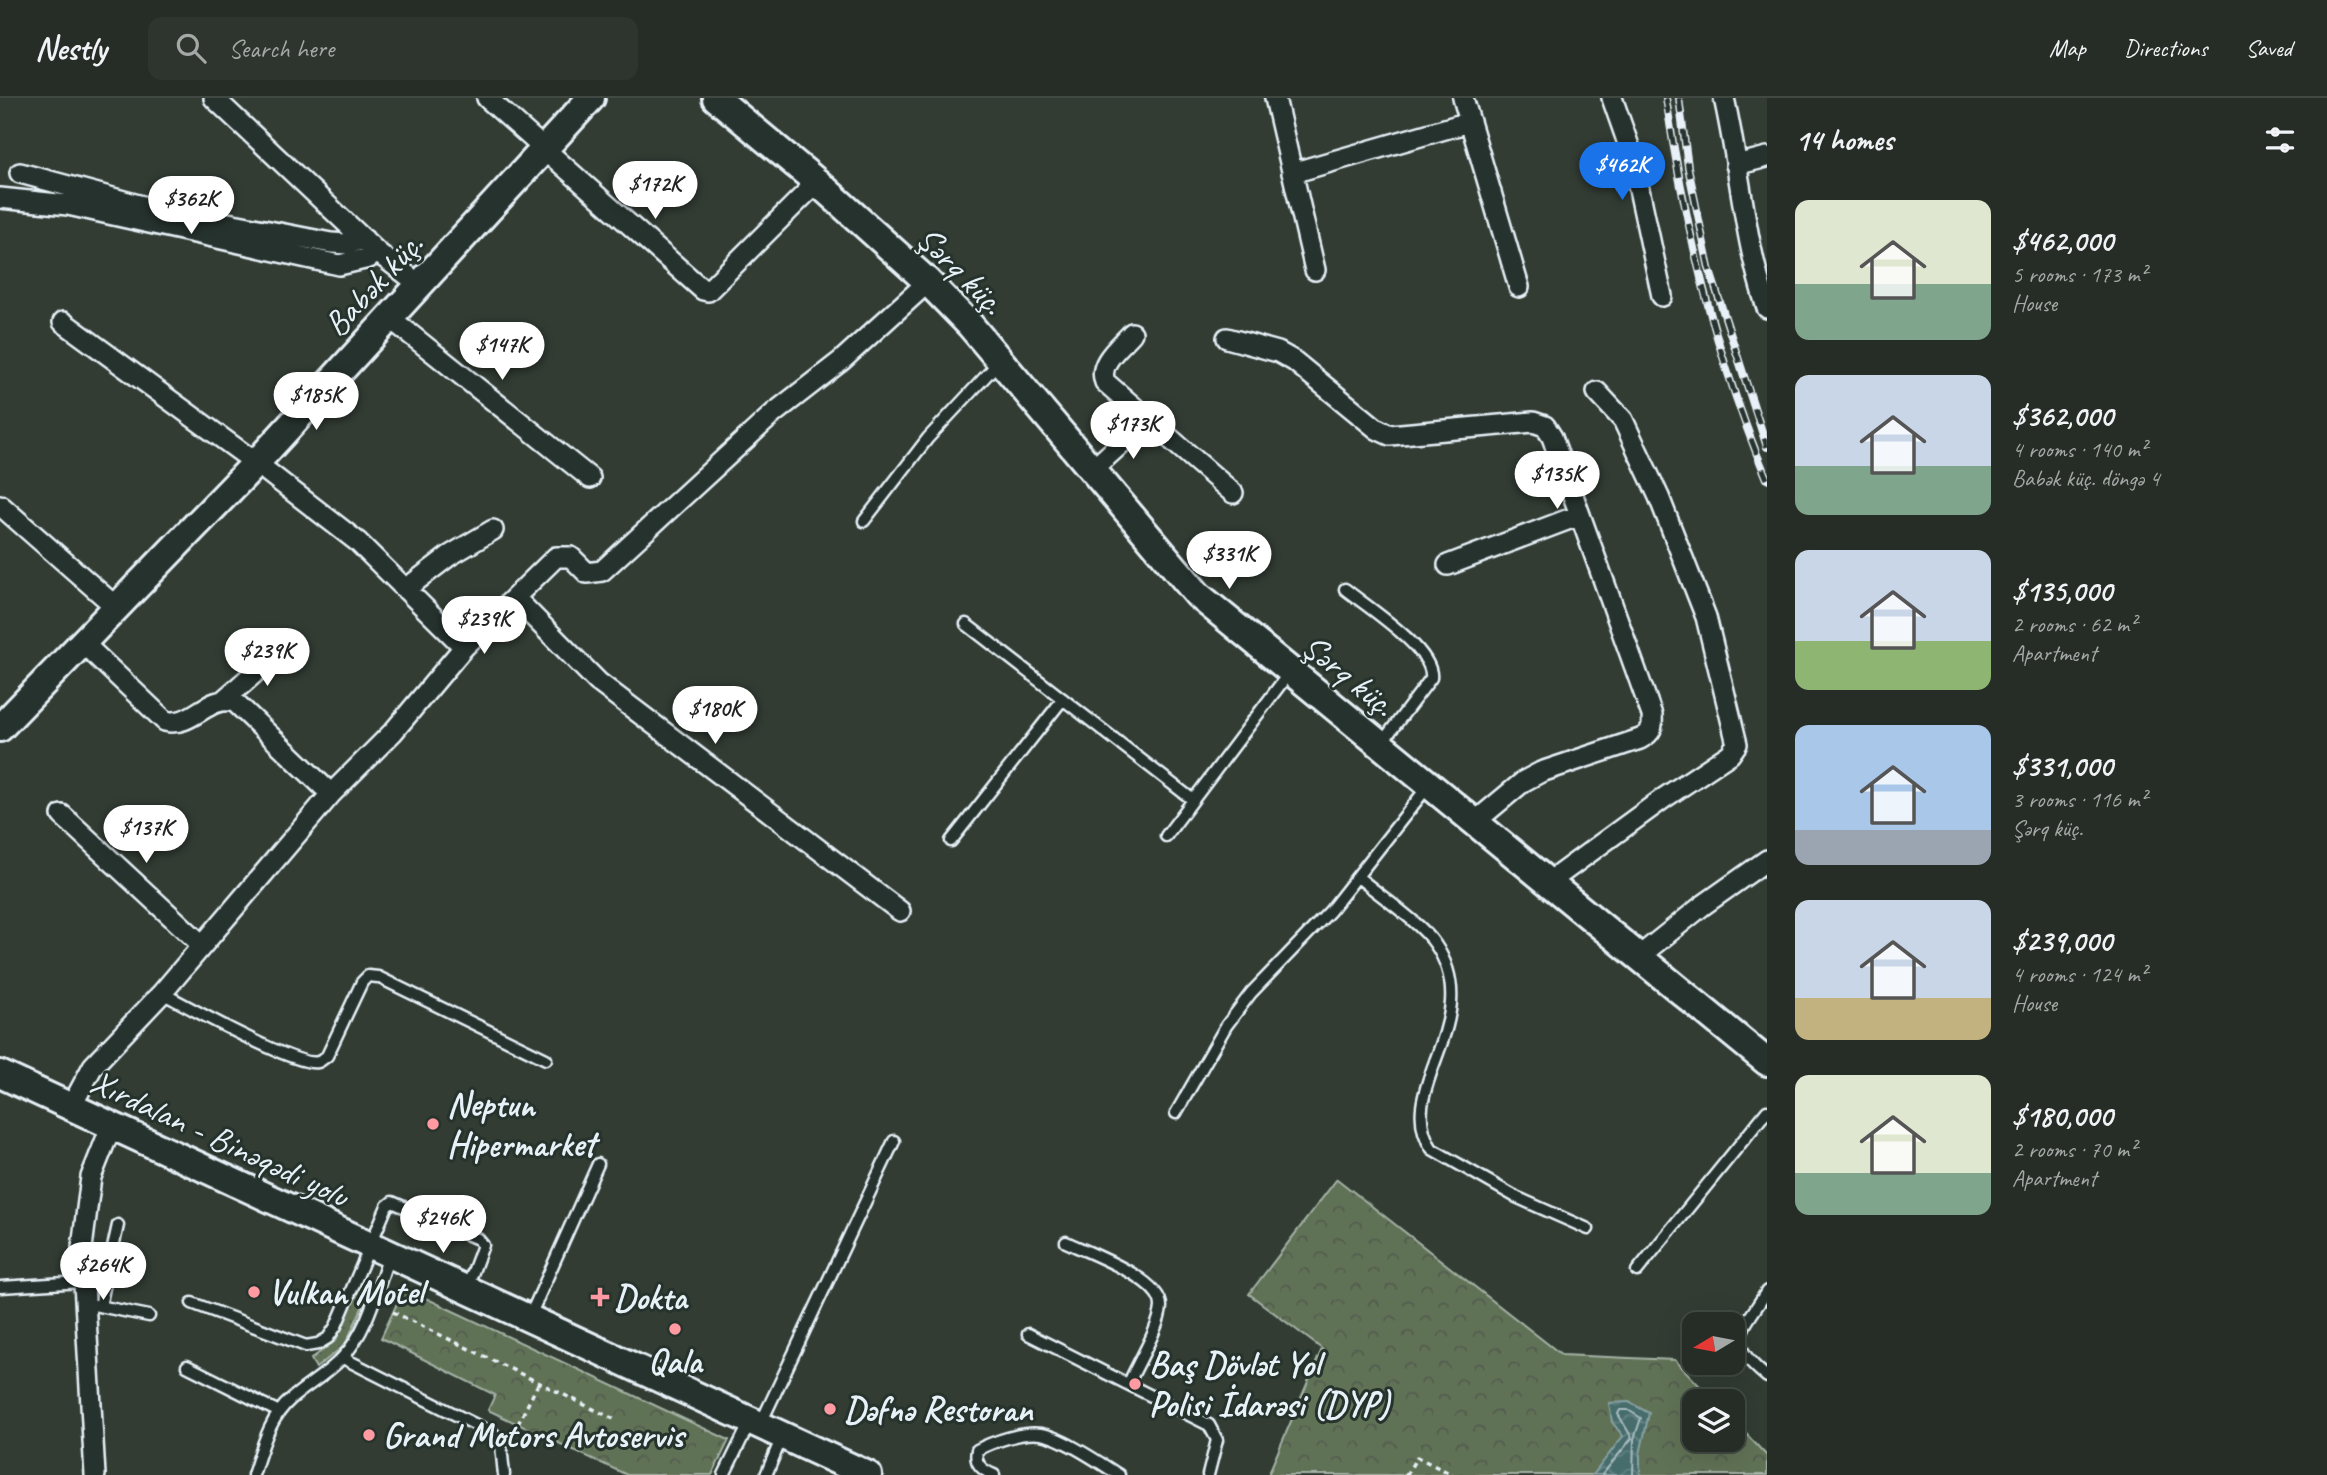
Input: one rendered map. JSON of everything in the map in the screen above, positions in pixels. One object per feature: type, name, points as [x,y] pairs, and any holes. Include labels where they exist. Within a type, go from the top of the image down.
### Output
[{"type":"main road","name":"Babək küç.","points":[[0,727],[256,463],[591,98]]},
{"type":"main road","name":"Şərq küç.","points":[[716,98],[817,182],[928,282],[1000,361],[1198,595],[1289,673],[1476,821],[1637,958],[1767,1062]]},
{"type":"main road","name":"Xırdalan - Binəqədi yolu","points":[[0,1074],[379,1252],[868,1475]]},
{"type":"street","points":[[214,98],[371,245],[419,285]]},
{"type":"street","points":[[487,98],[703,290],[708,291],[817,182]]},
{"type":"street","points":[[1275,98],[1315,270]]},
{"type":"street","points":[[1463,98],[1519,287]]},
{"type":"street","points":[[1612,98],[1632,152],[1662,296]]},
{"type":"street","points":[[1724,98],[1750,253],[1767,308]]},
{"type":"street","points":[[1292,173],[1469,122]]},
{"type":"street","points":[[1736,165],[1767,157]]},
{"type":"street","points":[[20,173],[150,208],[318,240],[371,245]]},
{"type":"street","points":[[0,198],[68,205],[339,265],[369,258],[371,245]]},
{"type":"street","points":[[71,1107],[93,1066],[162,993],[331,794],[393,732],[464,647],[556,557],[571,557],[587,573],[602,571],[765,421],[841,361],[928,282]]},
{"type":"street","points":[[390,318],[590,478]]},
{"type":"street","points":[[63,322],[256,463],[358,542],[464,647]]},
{"type":"street","points":[[1132,333],[1104,366],[1101,373],[1105,382],[1233,492]]},
{"type":"street","points":[[1227,338],[1278,352],[1294,361],[1377,429],[1390,435],[1533,422],[1545,426],[1652,715],[1653,727],[1640,739],[1541,772],[1524,781],[1476,821]]},
{"type":"street","points":[[1549,882],[1730,754],[1737,744],[1706,617],[1660,497],[1623,420],[1597,392]]},
{"type":"street","points":[[1091,471],[1147,420]]},
{"type":"street","points":[[0,505],[116,607]]},
{"type":"street","points":[[1448,565],[1580,515]]},
{"type":"street","points":[[407,588],[449,556],[493,530]]},
{"type":"street","points":[[515,598],[618,698],[900,911]]},
{"type":"street","points":[[82,642],[165,721],[185,722],[214,701],[225,699],[235,702],[331,794]]},
{"type":"street","points":[[225,699],[283,648]]},
{"type":"street","points":[[62,815],[202,945]]},
{"type":"street","points":[[1637,958],[1702,906],[1767,860]]},
{"type":"street","points":[[95,1475],[92,1305],[82,1282],[86,1203],[91,1177],[111,1127]]},
{"type":"lane","points":[[864,521],[944,418],[1000,361]]},
{"type":"lane","points":[[1345,589],[1422,652],[1432,670],[1431,678],[1380,745]]},
{"type":"lane","points":[[966,624],[1193,800]]},
{"type":"lane","points":[[1166,836],[1289,673]]},
{"type":"lane","points":[[951,841],[1063,699]]},
{"type":"lane","points":[[1176,1113],[1226,1026],[1358,877],[1429,785]]},
{"type":"lane","points":[[1358,877],[1434,942],[1449,976],[1453,995],[1449,1026],[1421,1102],[1420,1124],[1424,1139],[1432,1149],[1516,1197],[1588,1229]]},
{"type":"lane","points":[[162,993],[269,1047],[309,1062],[319,1062],[327,1056],[362,982],[368,976],[378,977],[546,1059]]},
{"type":"lane","points":[[1637,1271],[1767,1111]]},
{"type":"lane","points":[[724,1475],[764,1428],[894,1141]]},
{"type":"lane","points":[[528,1320],[598,1164]]},
{"type":"lane","points":[[253,1475],[268,1432],[279,1412],[343,1358],[366,1319],[387,1206],[392,1202],[467,1234],[483,1245],[465,1291]]},
{"type":"lane","points":[[118,1225],[92,1305],[149,1315]]},
{"type":"lane","points":[[1066,1242],[1148,1283],[1159,1296],[1161,1310],[1129,1383]]},
{"type":"lane","points":[[192,1303],[306,1346],[318,1344],[328,1338],[336,1326],[379,1252]]},
{"type":"lane","points":[[1,1287],[82,1282]]},
{"type":"lane","points":[[1767,1292],[1741,1333],[1739,1348],[1746,1360],[1767,1377]]},
{"type":"lane","points":[[1028,1334],[1209,1425],[1217,1440],[1208,1475]]},
{"type":"lane","points":[[343,1358],[494,1434],[501,1446],[504,1475]]},
{"type":"lane","points":[[187,1366],[279,1412]]},
{"type":"lane","points":[[764,1428],[766,1475]]},
{"type":"lane","points":[[994,1475],[979,1466],[975,1457],[977,1450],[986,1445],[1037,1433],[1053,1437],[1119,1475]]},
{"type":"path","points":[[393,1312],[618,1421]]},
{"type":"path","points":[[518,1424],[538,1382]]},
{"type":"path","points":[[1406,1475],[1417,1457],[1453,1475]]},
{"type":"green space","points":[[1337,1179],[1562,1355],[1675,1360],[1682,1367],[1682,1376],[1690,1376],[1703,1389],[1682,1389],[1682,1452],[1745,1452],[1745,1433],[1767,1456],[1767,1475],[1268,1475],[1322,1349],[1249,1294]]},
{"type":"green space","points":[[362,1278],[373,1284],[345,1345],[316,1368],[311,1359],[336,1340]]},
{"type":"green space","points":[[404,1288],[729,1440],[712,1475],[627,1475],[488,1410],[495,1395],[381,1338]]},
{"type":"water","points":[[1629,1402],[1649,1413],[1640,1454],[1640,1475],[1593,1475],[1623,1436],[1612,1422],[1609,1403]]},
{"type":"waterway","points":[[323,252],[345,256]]},
{"type":"railway","points":[[1666,98],[1704,292],[1732,387],[1767,479]]},
{"type":"railway","points":[[1679,98],[1688,167],[1709,268],[1767,447]]},
{"type":"place","name":"Neptun Hipermarket","points":[[433,1124]]},
{"type":"place","name":"Vulkan Motel","points":[[254,1292]]},
{"type":"place","name":"Dokta","points":[[600,1297]]},
{"type":"place","name":"Qala","points":[[675,1329]]},
{"type":"place","name":"Baş Dövlət Yol Polisi İdarəsi (DYP)","points":[[1135,1384]]},
{"type":"place","name":"Dəfnə Restoran","points":[[830,1409]]},
{"type":"place","name":"Grand Motors Avtoservis","points":[[369,1435]]}]
